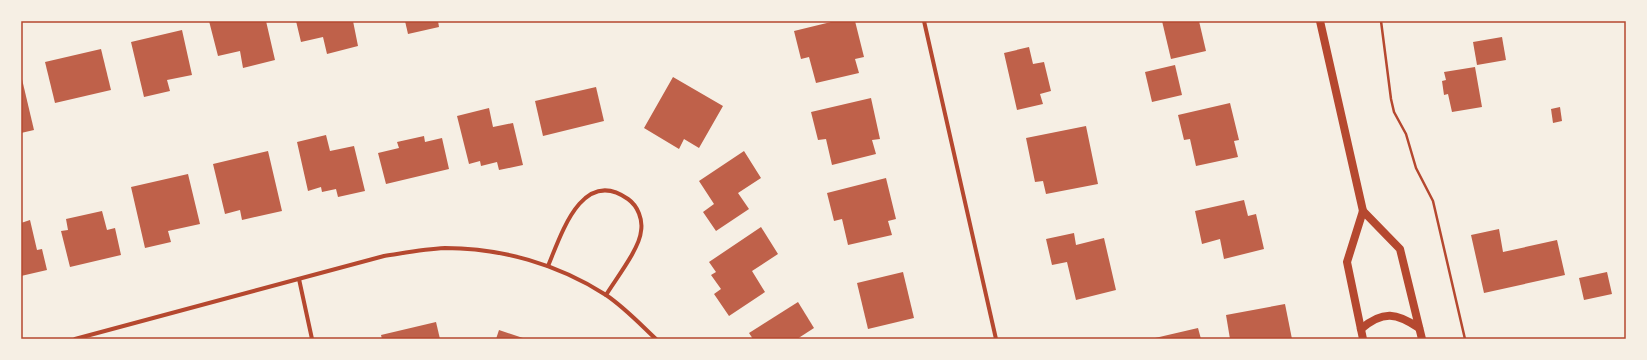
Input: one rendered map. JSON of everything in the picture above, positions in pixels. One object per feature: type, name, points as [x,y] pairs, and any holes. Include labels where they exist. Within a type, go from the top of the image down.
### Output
[{"type":"main road","points":[[1320,21],[1363,212],[1347,262],[1363,339]]},
{"type":"main road","points":[[1363,212],[1400,249],[1422,339]]},
{"type":"main road","points":[[1361,329],[1371,320],[1382,316],[1405,318],[1419,328]]},
{"type":"street","points":[[924,21],[996,339]]},
{"type":"street","points":[[548,266],[574,209],[582,200],[591,193],[602,190],[623,195],[631,201],[638,211],[642,222],[642,232],[638,243],[606,295]]},
{"type":"street","points":[[75,339],[384,256],[445,248],[480,250],[519,257],[548,266],[577,279],[606,295],[626,311],[656,339]]},
{"type":"street","points":[[299,280],[312,339]]},
{"type":"path","points":[[1381,21],[1394,112],[1406,134],[1416,168],[1433,201],[1465,339]]},
{"type":"building","points":[[209,21],[266,21],[275,60],[243,68],[240,51],[218,56]]},
{"type":"building","points":[[296,21],[353,21],[358,46],[327,54],[323,37],[301,42]]},
{"type":"building","points":[[405,21],[438,21],[439,27],[408,34]]},
{"type":"building","points":[[835,21],[855,21],[864,57],[855,59],[859,73],[816,83],[809,57],[801,59],[794,31]]},
{"type":"building","points":[[1162,21],[1199,21],[1206,51],[1171,59]]},
{"type":"building","points":[[182,30],[192,75],[167,80],[170,91],[144,97],[131,42]]},
{"type":"building","points":[[1502,37],[1506,60],[1477,65],[1473,42]]},
{"type":"building","points":[[1029,47],[1033,64],[1044,62],[1051,91],[1040,94],[1043,104],[1017,110],[1004,53]]},
{"type":"building","points":[[101,49],[111,90],[55,103],[45,62]]},
{"type":"building","points":[[1175,65],[1182,95],[1152,102],[1145,72]]},
{"type":"building","points":[[1475,67],[1482,107],[1452,112],[1448,94],[1444,95],[1442,81],[1446,80],[1444,72]]},
{"type":"building","points":[[21,75],[34,130],[21,133]]},
{"type":"building","points":[[673,77],[723,106],[699,148],[684,139],[679,149],[644,128]]},
{"type":"building","points":[[596,87],[604,121],[543,136],[535,101]]},
{"type":"building","points":[[871,98],[880,139],[872,140],[876,154],[832,165],[826,139],[818,140],[811,112]]},
{"type":"building","points":[[1230,103],[1239,140],[1234,141],[1238,157],[1196,166],[1190,139],[1184,140],[1178,115]]},
{"type":"building","points":[[1560,107],[1562,121],[1553,123],[1551,109]]},
{"type":"building","points":[[489,108],[493,127],[513,123],[523,165],[499,170],[497,162],[481,166],[480,161],[469,164],[457,116]]},
{"type":"building","points":[[1086,126],[1098,184],[1046,194],[1043,181],[1035,182],[1026,138]]},
{"type":"building","points":[[326,135],[330,151],[354,146],[365,191],[338,197],[336,189],[322,192],[321,187],[308,191],[297,142]]},
{"type":"building","points":[[424,136],[425,142],[442,138],[449,169],[386,184],[378,153],[399,148],[397,142]]},
{"type":"building","points":[[268,151],[282,211],[242,220],[240,210],[225,214],[213,164]]},
{"type":"building","points":[[744,151],[761,178],[738,193],[749,209],[716,231],[703,212],[714,204],[699,181]]},
{"type":"building","points":[[188,174],[200,224],[168,231],[171,242],[145,248],[131,187]]},
{"type":"building","points":[[886,178],[896,219],[888,221],[892,235],[848,245],[842,219],[834,221],[827,193]]},
{"type":"building","points":[[1244,200],[1248,216],[1256,214],[1264,249],[1224,259],[1220,239],[1202,244],[1195,211]]},
{"type":"building","points":[[102,211],[107,230],[115,228],[121,255],[70,267],[61,231],[68,230],[66,219]]},
{"type":"building","points":[[30,220],[37,250],[42,249],[47,270],[21,276],[21,223]]},
{"type":"building","points":[[761,227],[778,254],[752,271],[765,292],[729,316],[714,294],[721,289],[711,275],[716,272],[709,262]]},
{"type":"building","points":[[1499,229],[1503,252],[1557,240],[1565,275],[1484,293],[1471,235]]},
{"type":"building","points":[[1074,233],[1076,245],[1104,238],[1116,290],[1076,300],[1067,262],[1052,265],[1046,239]]},
{"type":"building","points":[[903,272],[914,318],[868,329],[857,283]]},
{"type":"building","points":[[1607,272],[1612,294],[1584,300],[1579,278]]},
{"type":"building","points":[[798,302],[814,328],[797,339],[753,339],[749,333]]},
{"type":"building","points":[[1285,304],[1292,339],[1230,339],[1226,315]]},
{"type":"building","points":[[436,322],[440,339],[382,339],[381,335]]},
{"type":"building","points":[[1198,328],[1201,339],[1155,339],[1155,338]]},
{"type":"building","points":[[499,330],[526,339],[496,339]]}]
